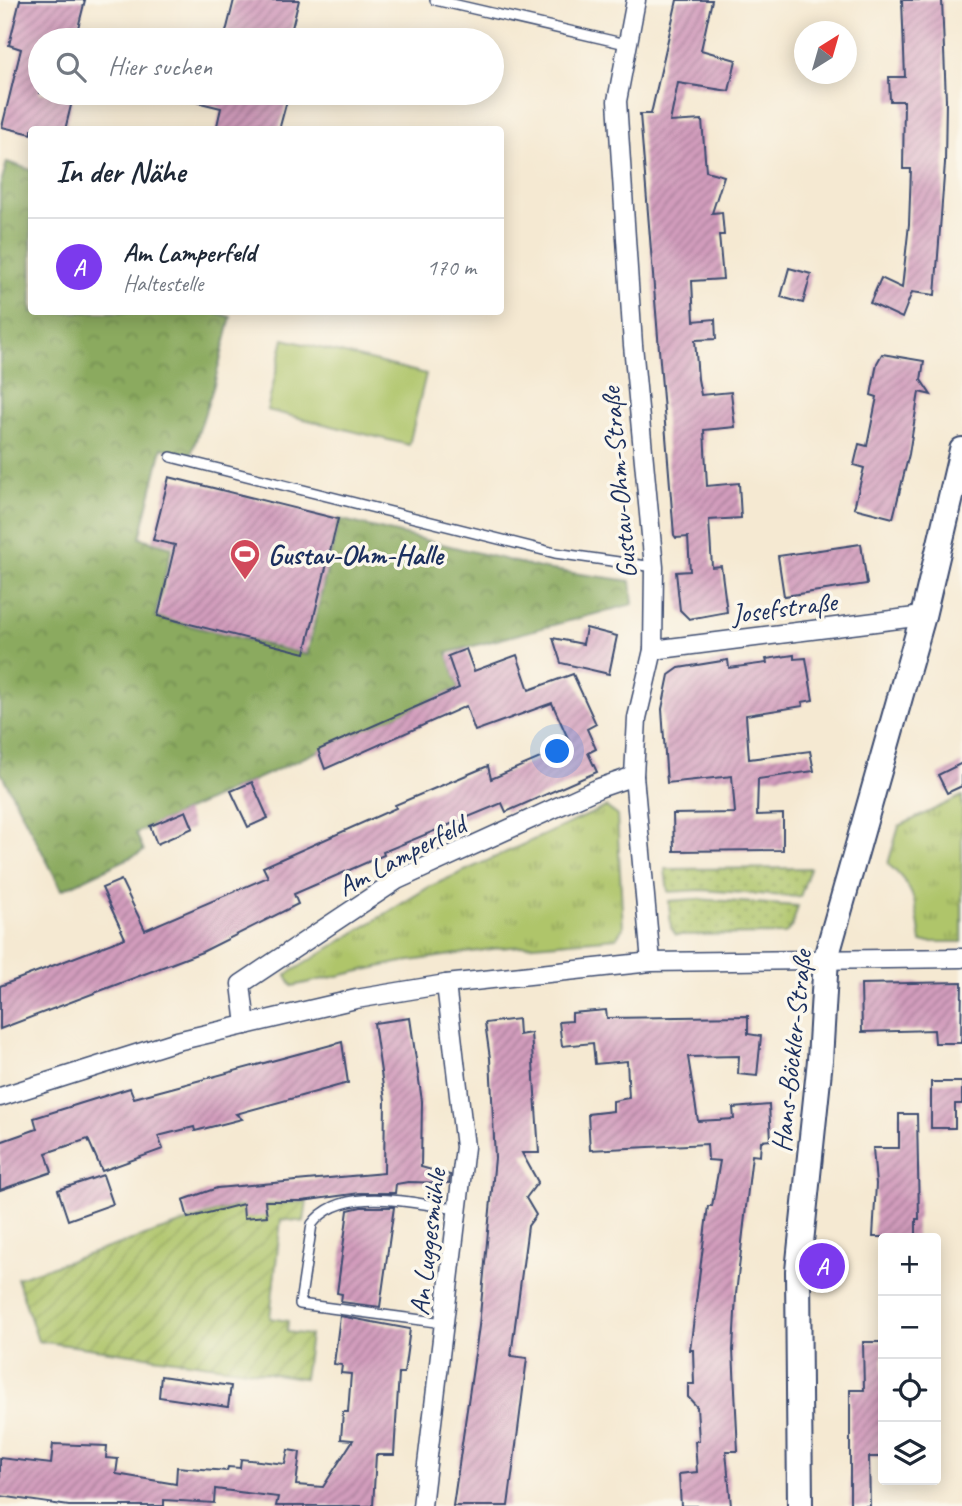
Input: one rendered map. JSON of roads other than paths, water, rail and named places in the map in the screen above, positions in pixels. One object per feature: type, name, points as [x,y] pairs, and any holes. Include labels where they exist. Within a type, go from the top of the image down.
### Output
[{"type":"main road","name":"Hans-Böckler-Straße","points":[[800,1506],[798,1271],[820,1060],[826,958],[923,616],[962,450]]},
{"type":"street","name":"Gustav-Ohm-Straße","points":[[636,0],[617,101],[633,345],[654,567],[653,650],[638,718],[634,776],[650,962]]},
{"type":"street","name":"Josefstraße","points":[[653,650],[923,616]]},
{"type":"street","name":"Am Lamperfeld","points":[[246,1024],[241,984],[397,880],[599,788],[634,776]]},
{"type":"street","points":[[0,1097],[177,1041],[356,999],[446,984],[650,962],[962,958]]},
{"type":"street","name":"An Luggesmühle","points":[[422,1506],[465,1147],[446,984]]},
{"type":"lane","points":[[435,0],[626,44]]},
{"type":"lane","points":[[171,457],[555,553],[654,567]]},
{"type":"lane","points":[[444,1323],[300,1304],[312,1224],[320,1214],[347,1202],[369,1199],[457,1209]]},
{"type":"place","name":"Gustav-Ohm-Halle","points":[[245,581]]},
{"type":"place","name":"Am Lamperfeld","points":[[822,1266]]}]
